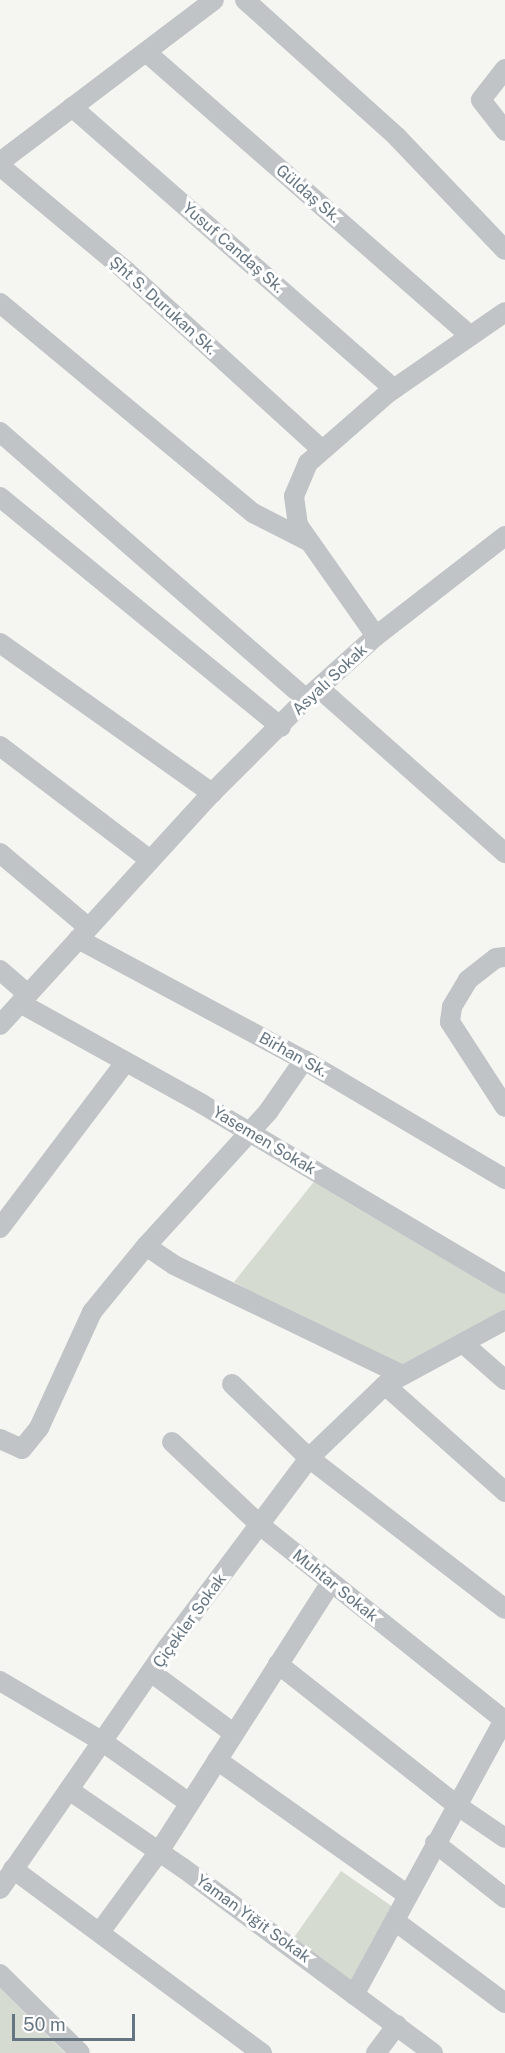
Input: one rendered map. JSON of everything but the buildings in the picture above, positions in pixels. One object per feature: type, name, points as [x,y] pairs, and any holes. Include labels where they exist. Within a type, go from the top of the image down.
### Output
[{"type":"street","points":[[0,164],[214,0]]},
{"type":"street","points":[[245,0],[397,137],[505,250]]},
{"type":"street","name":"Güldaş Sk.","points":[[146,52],[470,336]]},
{"type":"street","points":[[505,69],[481,100],[505,131]]},
{"type":"street","name":"Yusuf Candaş Sk.","points":[[72,108],[394,389]]},
{"type":"street","name":"Şht S. Durukan Sk.","points":[[0,164],[126,271],[322,450]]},
{"type":"street","points":[[0,303],[253,513],[310,543]]},
{"type":"street","name":"Asyalı Sokak","points":[[0,1025],[212,793],[313,693],[376,636],[298,525],[294,496],[308,462],[394,389],[505,312]]},
{"type":"street","points":[[0,432],[505,853]]},
{"type":"street","points":[[0,497],[281,727]]},
{"type":"street","points":[[376,636],[505,536]]},
{"type":"street","points":[[0,643],[212,793]]},
{"type":"street","points":[[0,746],[150,860]]},
{"type":"street","name":"Birhan Sk.","points":[[0,853],[83,933],[505,1179]]},
{"type":"street","points":[[505,957],[496,958],[468,980],[452,1007],[450,1022],[505,1107]]},
{"type":"street","name":"Yasemen Sokak","points":[[0,970],[24,998],[125,1063],[250,1132],[505,1284]]},
{"type":"street","points":[[0,1439],[22,1449],[39,1428],[92,1312],[146,1246],[250,1132],[286,1089],[304,1060]]},
{"type":"street","points":[[0,1228],[125,1063]]},
{"type":"street","points":[[146,1246],[174,1265],[403,1375]]},
{"type":"street","name":"Çiçekler Sokak","points":[[0,1889],[152,1673],[309,1458],[385,1385],[465,1345],[505,1320]]},
{"type":"street","points":[[465,1345],[505,1380]]},
{"type":"street","points":[[232,1384],[309,1458],[505,1609]]},
{"type":"street","points":[[385,1385],[505,1492]]},
{"type":"street","name":"Muhtar Sokak","points":[[172,1442],[261,1526],[330,1584],[504,1720]]},
{"type":"street","points":[[100,1932],[158,1852],[330,1584]]},
{"type":"street","points":[[278,1664],[454,1804],[505,1838]]},
{"type":"street","points":[[152,1673],[233,1734]]},
{"type":"street","points":[[0,1681],[103,1742],[189,1803]]},
{"type":"street","points":[[354,1995],[395,1921],[454,1804],[504,1720]]},
{"type":"street","points":[[217,1760],[408,1895]]},
{"type":"street","name":"Yaman Yiğit Sokak","points":[[69,1790],[158,1852],[433,2053]]},
{"type":"street","points":[[435,1843],[505,1898]]},
{"type":"street","points":[[14,1869],[262,2053]]},
{"type":"street","points":[[395,1921],[505,2003]]},
{"type":"street","points":[[0,1974],[80,2053]]},
{"type":"street","points":[[376,2053],[397,2025]]},
{"type":"shaded area","points":[[320,1174],[505,1284],[505,1316],[403,1375],[234,1282]]},
{"type":"shaded area","points":[[341,1871],[393,1907],[352,1980],[343,1983],[290,1943]]},
{"type":"shaded area","points":[[0,1988],[65,2053],[0,2053]]}]
